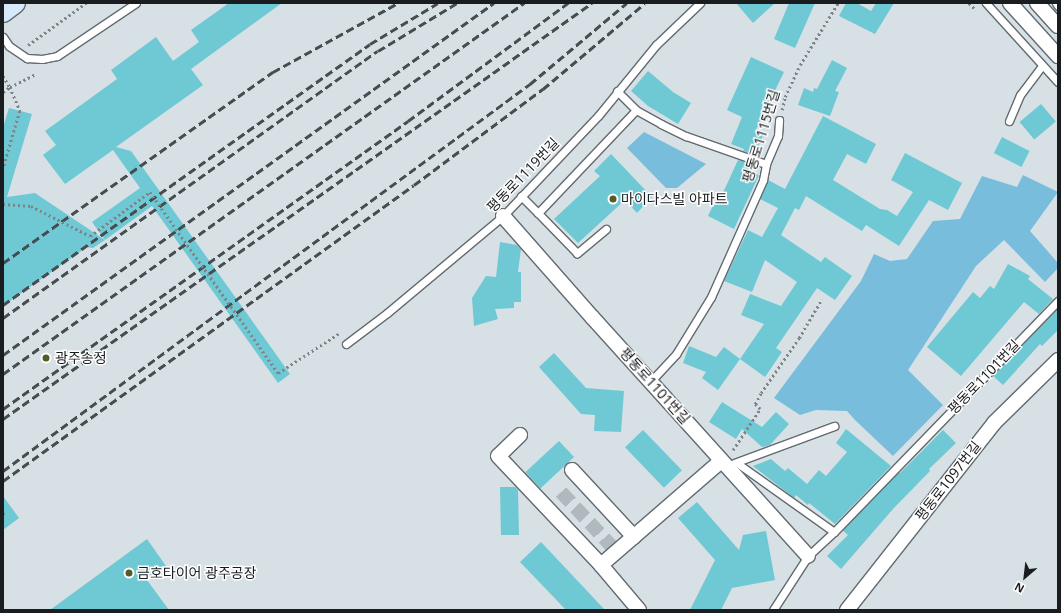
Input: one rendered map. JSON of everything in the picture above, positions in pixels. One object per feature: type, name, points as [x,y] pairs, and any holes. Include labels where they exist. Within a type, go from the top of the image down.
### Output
[{"type":"main road","points":[[3,12],[15,3]]},
{"type":"street","points":[[1010,3],[1058,56]]},
{"type":"street","points":[[1037,3],[1058,26]]},
{"type":"street","name":"평동로1101번길","points":[[503,216],[592,317],[727,462],[808,556]]},
{"type":"street","name":"평동로1097번길","points":[[847,610],[994,423],[1058,360]]},
{"type":"street","points":[[520,436],[498,456],[601,565],[639,610]]},
{"type":"street","points":[[601,565],[727,462]]},
{"type":"street","points":[[572,470],[634,537]]},
{"type":"lane","points":[[3,37],[9,46],[27,58],[42,59],[58,56],[136,3]]},
{"type":"lane","name":"평동로1119번길","points":[[346,344],[503,216],[598,116],[656,45],[700,3]]},
{"type":"lane","points":[[986,3],[1058,82]]},
{"type":"lane","points":[[1009,121],[1020,95],[1042,66]]},
{"type":"lane","points":[[617,91],[636,110],[661,124],[686,136],[766,164]]},
{"type":"lane","points":[[538,213],[636,110]]},
{"type":"lane","name":"평동로1115번길","points":[[651,381],[676,354],[711,297],[763,180],[766,164],[778,136],[779,120]]},
{"type":"lane","points":[[522,196],[577,254],[606,229]]},
{"type":"lane","name":"평동로1101번길","points":[[773,610],[808,556],[834,532],[1058,301]]},
{"type":"lane","points":[[727,462],[834,426]]},
{"type":"lane","points":[[727,462],[834,532]]},
{"type":"path","points":[[28,45],[86,3]]},
{"type":"path","name":"평동로1115번길","points":[[779,120],[785,97],[800,65],[838,3]]},
{"type":"path","points":[[3,92],[36,74]]},
{"type":"path","points":[[3,76],[10,87],[20,111],[3,169]]},
{"type":"path","points":[[3,204],[31,206],[90,236],[150,192],[278,373],[342,331],[360,333]]},
{"type":"path","points":[[727,462],[760,409],[755,404],[770,378],[799,338],[822,299]]},
{"type":"path","points":[[3,513],[6,517]]},
{"type":"shaded area","points":[[644,132],[706,164],[677,188],[666,188],[627,148]]},
{"type":"shaded area","points":[[1023,175],[1058,192],[1030,231],[1058,263],[1058,268],[1045,282],[1004,240],[976,266],[908,370],[943,405],[893,456],[847,411],[816,410],[800,415],[774,398],[861,281],[874,254],[890,261],[907,259],[933,221],[960,219],[982,176],[1017,187]]},
{"type":"building","points":[[229,3],[282,3],[191,69],[203,85],[116,147],[131,151],[290,374],[278,383],[152,206],[105,240],[92,222],[140,188],[113,150],[65,184],[43,155],[56,145],[45,131],[117,79],[111,70],[156,37],[173,61],[199,42],[191,30]]},
{"type":"building","points":[[736,3],[775,3],[753,23]]},
{"type":"building","points":[[789,3],[815,3],[795,48],[774,39]]},
{"type":"building","points":[[846,3],[857,3],[871,11],[876,3],[894,3],[875,34],[839,16]]},
{"type":"building","points":[[751,57],[784,72],[755,132],[763,135],[755,155],[743,151],[744,149],[731,144],[742,117],[727,110]]},
{"type":"building","points":[[832,60],[847,68],[835,91],[839,92],[830,116],[798,105],[804,88],[813,92],[814,88],[817,89]]},
{"type":"building","points":[[648,71],[673,92],[691,103],[678,124],[648,106],[631,91]]},
{"type":"building","points":[[1041,104],[1056,122],[1034,140],[1020,122]]},
{"type":"building","points":[[9,108],[32,114],[7,197],[35,193],[105,240],[93,248],[87,247],[3,306],[3,127]]},
{"type":"building","points":[[823,116],[876,144],[866,164],[847,154],[833,180],[880,209],[887,210],[897,216],[913,192],[891,180],[905,153],[962,183],[948,210],[929,200],[899,246],[866,225],[862,231],[806,196],[799,210],[795,208],[781,235],[821,262],[825,257],[852,276],[835,300],[817,288],[776,348],[782,352],[765,377],[740,359],[764,324],[741,315],[750,294],[781,306],[797,282],[765,260],[752,292],[724,281],[748,230],[762,237],[778,208],[760,199],[768,180],[785,189]]},
{"type":"building","points":[[1002,137],[1030,151],[1021,167],[994,153]]},
{"type":"building","name":"마이다스빌 아파트","points":[[611,154],[652,197],[637,213],[625,200],[578,243],[554,219],[600,176],[594,171]]},
{"type":"building","points":[[738,160],[752,164],[749,171],[759,175],[734,229],[708,216],[719,193],[722,195]]},
{"type":"building","points":[[500,242],[517,245],[521,249],[518,272],[521,272],[521,302],[514,302],[514,308],[495,309],[498,319],[474,326],[472,298],[486,276],[496,277]]},
{"type":"building","points":[[1008,264],[1030,276],[1028,279],[1053,299],[1039,314],[1024,302],[961,376],[927,347],[973,292],[980,298],[990,286],[994,289]]},
{"type":"building","points":[[1058,308],[1058,330],[1042,346],[1040,344],[1003,385],[993,376]]},
{"type":"building","points":[[689,346],[716,357],[724,347],[740,359],[718,390],[702,378],[706,372],[683,363]]},
{"type":"building","points":[[554,353],[586,388],[624,391],[621,432],[594,431],[595,415],[581,414],[539,367]]},
{"type":"building","points":[[722,402],[762,427],[776,412],[789,424],[770,445],[762,447],[742,429],[736,439],[709,422]]},
{"type":"building","points":[[846,429],[891,466],[835,524],[809,503],[808,505],[796,495],[794,498],[753,466],[771,459],[785,471],[788,468],[807,484],[819,470],[826,476],[847,452],[836,443]]},
{"type":"building","points":[[643,430],[682,470],[664,488],[625,447]]},
{"type":"building","points":[[943,430],[956,443],[929,469],[930,471],[893,509],[841,569],[827,556],[848,535],[842,530]]},
{"type":"building","points":[[559,441],[574,457],[540,488],[525,472]]},
{"type":"building","points":[[500,487],[515,487],[518,490],[519,535],[501,535]]},
{"type":"building","points":[[3,496],[19,518],[3,530]]},
{"type":"building","points":[[697,502],[739,550],[743,535],[766,531],[775,580],[732,588],[721,610],[690,610],[715,560],[678,518]]},
{"type":"building","name":"금호타이어 광주공장","points":[[147,539],[166,566],[147,580],[169,610],[50,610]]},
{"type":"building","points":[[541,542],[605,610],[566,610],[520,562]]},
{"type":"tunnel","points":[[561,492],[617,552]]},
{"type":"railway","points":[[3,263],[273,72],[398,3]]},
{"type":"railway","points":[[3,305],[370,44],[438,3]]},
{"type":"railway","points":[[3,318],[378,51],[457,3]]},
{"type":"railway","points":[[3,355],[494,3]]},
{"type":"railway","points":[[3,374],[524,3]]},
{"type":"railway","points":[[3,409],[408,121],[568,3]]},
{"type":"railway","points":[[3,419],[592,3]]},
{"type":"railway","points":[[3,471],[530,84],[627,3]]},
{"type":"railway","points":[[3,481],[414,185],[543,89],[645,3]]},
{"type":"place","name":"마이다스빌 아파트","points":[[613,199]]},
{"type":"place","name":"광주송정","points":[[46,358]]},
{"type":"place","name":"금호타이어 광주공장","points":[[129,573]]}]
